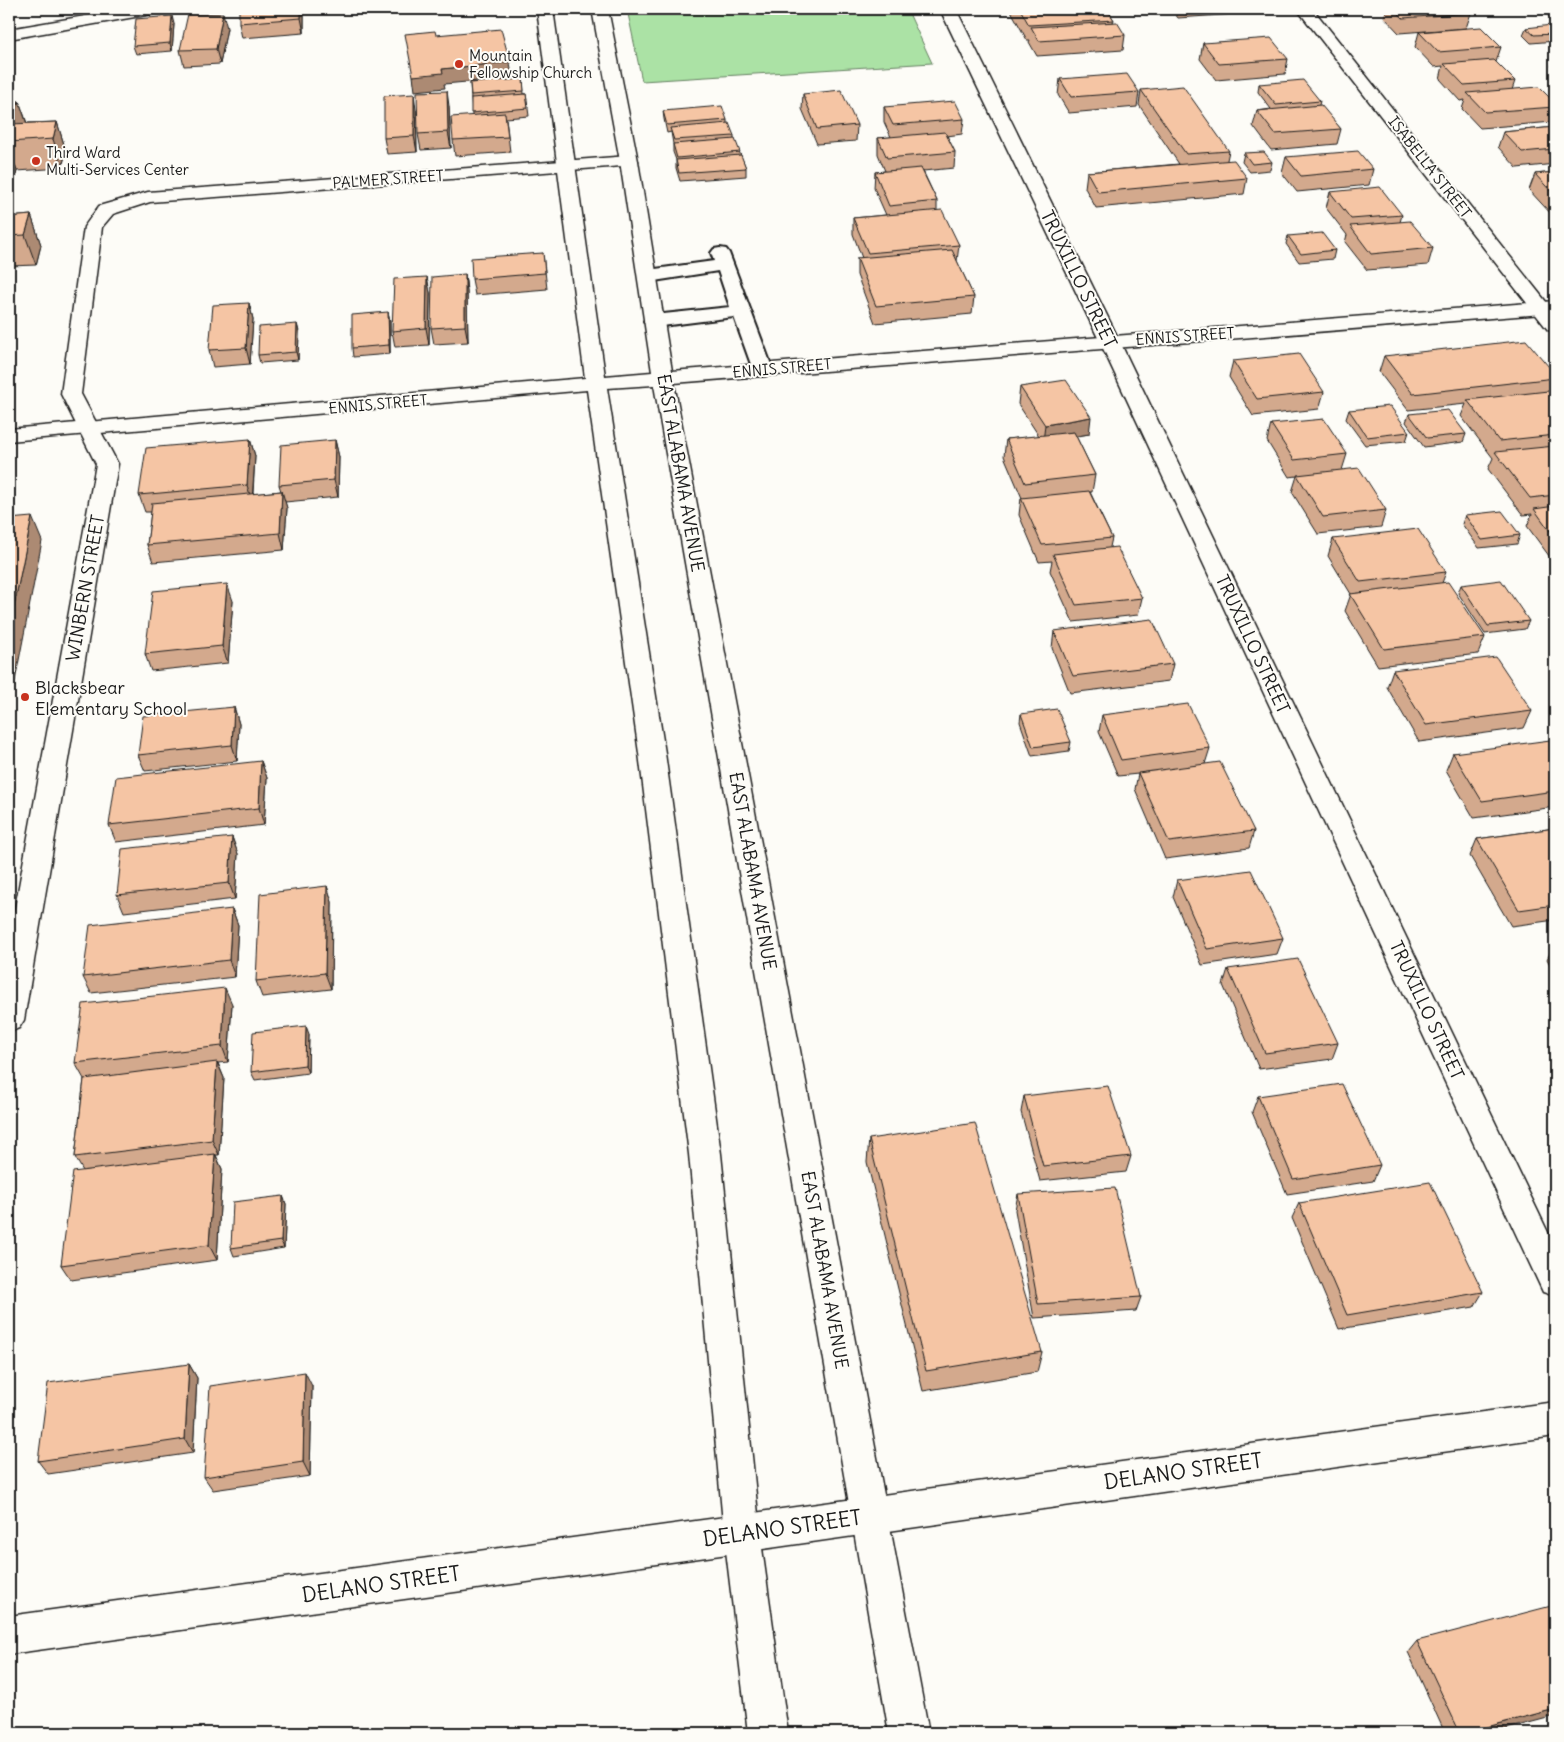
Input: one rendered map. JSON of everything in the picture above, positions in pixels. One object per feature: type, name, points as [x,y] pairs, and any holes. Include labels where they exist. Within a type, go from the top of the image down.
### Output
[{"type":"street","points":[[9,34],[152,9]]},
{"type":"street","points":[[544,9],[596,383],[650,743],[705,1154],[742,1534],[768,1733]]},
{"type":"street","name":"EAST ALABAMA AVENUE","points":[[600,9],[629,161],[664,378],[909,1733]]},
{"type":"street","name":"TRUXILLO STREET","points":[[948,9],[1110,342],[1555,1281]]},
{"type":"street","name":"ISABELLA STREET","points":[[1305,9],[1548,307],[1555,326]]},
{"type":"street","name":"PALMER STREET","points":[[148,197],[629,161]]},
{"type":"street","name":"WINBERN STREET","points":[[9,1020],[107,464],[71,394],[93,226],[106,210],[148,197]]},
{"type":"street","name":"ENNIS STREET","points":[[9,435],[596,383],[1548,307]]},
{"type":"street","name":"DELANO STREET","points":[[9,1635],[1555,1420]]},
{"type":"lane","points":[[648,276],[722,259],[763,370]]},
{"type":"lane","points":[[654,321],[741,311]]},
{"type":"green space","points":[[627,9],[907,9],[932,63],[642,81]]},
{"type":"building","points":[[239,9],[301,9],[301,18],[239,23]]},
{"type":"building","points":[[1020,9],[1107,9],[1114,20],[1029,25]]},
{"type":"building","points":[[1394,9],[1467,9],[1471,13],[1403,18]]},
{"type":"building","points":[[223,13],[216,49],[180,50],[188,14]]},
{"type":"building","points":[[172,16],[170,43],[133,46],[136,19]]},
{"type":"building","points":[[1117,22],[1125,35],[1039,41],[1031,27]]},
{"type":"building","points":[[1552,25],[1555,29],[1555,34],[1534,35],[1526,28]]},
{"type":"building","points":[[1481,27],[1501,47],[1438,52],[1419,32]]},
{"type":"building","points":[[501,29],[510,62],[442,69],[443,73],[413,76],[405,34],[435,31],[436,35]]},
{"type":"building","points":[[1271,38],[1288,59],[1219,64],[1203,43]]},
{"type":"building","points":[[1494,60],[1515,81],[1464,85],[1444,64]]},
{"type":"building","points":[[1127,74],[1139,92],[1071,97],[1060,79]]},
{"type":"building","points":[[523,79],[524,91],[471,95],[470,83]]},
{"type":"building","points":[[1303,80],[1320,101],[1276,105],[1259,84]]},
{"type":"building","points":[[1183,86],[1229,151],[1186,154],[1141,90]]},
{"type":"building","points":[[1539,87],[1555,103],[1555,107],[1485,112],[1467,93]]},
{"type":"building","points":[[841,90],[857,125],[817,129],[803,94]]},
{"type":"building","points":[[447,91],[448,132],[418,134],[417,92]]},
{"type":"building","points":[[414,94],[414,136],[384,138],[384,96]]},
{"type":"building","points":[[526,94],[528,108],[471,113],[471,98]]},
{"type":"building","points":[[19,101],[11,124],[57,122],[53,139],[9,142],[9,102]]},
{"type":"building","points":[[955,101],[964,119],[893,125],[884,107]]},
{"type":"building","points":[[1321,105],[1341,129],[1275,134],[1257,111]]},
{"type":"building","points":[[722,106],[727,120],[667,125],[663,111]]},
{"type":"building","points":[[505,113],[508,137],[453,140],[451,117]]},
{"type":"building","points":[[729,123],[734,136],[674,140],[670,128]]},
{"type":"building","points":[[1555,127],[1555,149],[1522,152],[1503,132]]},
{"type":"building","points":[[945,132],[955,152],[887,158],[878,138]]},
{"type":"building","points":[[735,139],[740,152],[677,158],[673,144]]},
{"type":"building","points":[[1358,151],[1373,169],[1301,176],[1286,157]]},
{"type":"building","points":[[1264,152],[1272,162],[1252,164],[1244,153]]},
{"type":"building","points":[[741,155],[746,168],[679,173],[676,160]]},
{"type":"building","points":[[1234,160],[1247,178],[1098,192],[1087,172]]},
{"type":"building","points":[[921,168],[937,201],[889,206],[875,172]]},
{"type":"building","points":[[1555,172],[1555,196],[1535,174]]},
{"type":"building","points":[[1380,187],[1402,215],[1351,219],[1330,192]]},
{"type":"building","points":[[942,210],[959,245],[868,253],[853,218]]},
{"type":"building","points":[[31,215],[25,235],[9,236],[9,217]]},
{"type":"building","points":[[1410,221],[1433,248],[1371,254],[1350,226]]},
{"type":"building","points":[[1322,233],[1335,250],[1301,254],[1288,236]]},
{"type":"building","points":[[952,250],[974,297],[876,306],[857,258]]},
{"type":"building","points":[[543,253],[545,273],[472,279],[471,258]]},
{"type":"building","points":[[465,274],[465,326],[431,328],[432,277]]},
{"type":"building","points":[[427,277],[426,328],[392,331],[394,279]]},
{"type":"building","points":[[249,303],[246,348],[209,350],[213,305]]},
{"type":"building","points":[[388,312],[389,345],[352,348],[352,315]]},
{"type":"building","points":[[297,324],[296,352],[258,355],[259,327]]},
{"type":"building","points":[[1526,340],[1555,374],[1555,378],[1413,394],[1384,356]]},
{"type":"building","points":[[1299,354],[1324,392],[1257,399],[1233,361]]},
{"type":"building","points":[[1066,380],[1091,417],[1045,425],[1020,387]]},
{"type":"building","points":[[1548,391],[1555,400],[1555,435],[1499,441],[1467,400]]},
{"type":"building","points":[[1390,406],[1409,432],[1367,437],[1349,410]]},
{"type":"building","points":[[1448,410],[1466,434],[1427,438],[1409,414]]},
{"type":"building","points":[[1324,419],[1347,454],[1294,460],[1271,424]]},
{"type":"building","points":[[1074,432],[1095,475],[1025,483],[1006,439]]},
{"type":"building","points":[[250,439],[247,485],[139,495],[146,448]]},
{"type":"building","points":[[335,440],[334,480],[279,485],[281,445]]},
{"type":"building","points":[[1555,446],[1555,495],[1530,498],[1495,452]]},
{"type":"building","points":[[1359,468],[1386,510],[1323,517],[1297,475]]},
{"type":"building","points":[[282,491],[280,533],[147,545],[152,503]]},
{"type":"building","points":[[1089,491],[1112,538],[1042,545],[1021,498]]},
{"type":"building","points":[[1555,506],[1555,538],[1534,509]]},
{"type":"building","points":[[1502,511],[1520,535],[1482,540],[1465,515]]},
{"type":"building","points":[[32,517],[9,631],[9,519]]},
{"type":"building","points":[[1418,529],[1446,572],[1360,582],[1333,539]]},
{"type":"building","points":[[1117,547],[1142,598],[1076,605],[1053,554]]},
{"type":"building","points":[[1501,580],[1529,621],[1488,626],[1461,585]]},
{"type":"building","points":[[1448,582],[1485,637],[1384,649],[1350,594]]},
{"type":"building","points":[[227,584],[222,646],[145,654],[153,591]]},
{"type":"building","points":[[1152,619],[1173,664],[1073,676],[1054,631]]},
{"type":"building","points":[[1496,657],[1532,711],[1426,725],[1393,670]]},
{"type":"building","points":[[1188,704],[1210,748],[1121,760],[1102,715]]},
{"type":"building","points":[[234,707],[232,745],[138,755],[143,716]]},
{"type":"building","points":[[1057,709],[1071,742],[1033,747],[1021,714]]},
{"type":"building","points":[[1550,740],[1555,748],[1555,791],[1482,801],[1453,753]]},
{"type":"building","points":[[261,761],[259,808],[109,825],[116,777]]},
{"type":"building","points":[[1220,762],[1254,831],[1169,842],[1138,773]]},
{"type":"building","points":[[1555,828],[1555,905],[1519,910],[1477,839]]},
{"type":"building","points":[[232,837],[229,883],[117,895],[122,849]]},
{"type":"building","points":[[1251,870],[1283,938],[1207,949],[1177,880]]},
{"type":"building","points":[[327,886],[325,973],[256,981],[260,894]]},
{"type":"building","points":[[232,909],[229,960],[83,977],[90,925]]},
{"type":"building","points":[[1298,959],[1338,1043],[1265,1053],[1228,969]]},
{"type":"building","points":[[225,988],[222,1046],[75,1063],[83,1004]]},
{"type":"building","points":[[306,1026],[305,1065],[251,1072],[253,1032]]},
{"type":"building","points":[[217,1062],[212,1140],[75,1157],[84,1079]]},
{"type":"building","points":[[1342,1084],[1380,1165],[1293,1179],[1258,1096]]},
{"type":"building","points":[[1108,1086],[1131,1156],[1043,1166],[1024,1096]]},
{"type":"building","points":[[975,1123],[1042,1352],[926,1371],[869,1139]]},
{"type":"building","points":[[215,1154],[209,1245],[61,1265],[73,1172]]},
{"type":"building","points":[[1430,1182],[1483,1292],[1347,1315],[1299,1203]]},
{"type":"building","points":[[1115,1188],[1141,1297],[1038,1304],[1018,1194]]},
{"type":"building","points":[[283,1196],[281,1241],[231,1248],[233,1202]]},
{"type":"building","points":[[189,1364],[185,1439],[38,1461],[48,1383]]},
{"type":"building","points":[[305,1372],[303,1462],[204,1477],[210,1386]]},
{"type":"building","points":[[1555,1605],[1555,1709],[1460,1733],[1417,1641]]},
{"type":"place","name":"Mountain Fellowship Church","points":[[459,64]]},
{"type":"place","name":"Third Ward Multi-Services Center","points":[[36,161]]},
{"type":"place","name":"Blacksbear Elementary School","points":[[25,697]]}]
